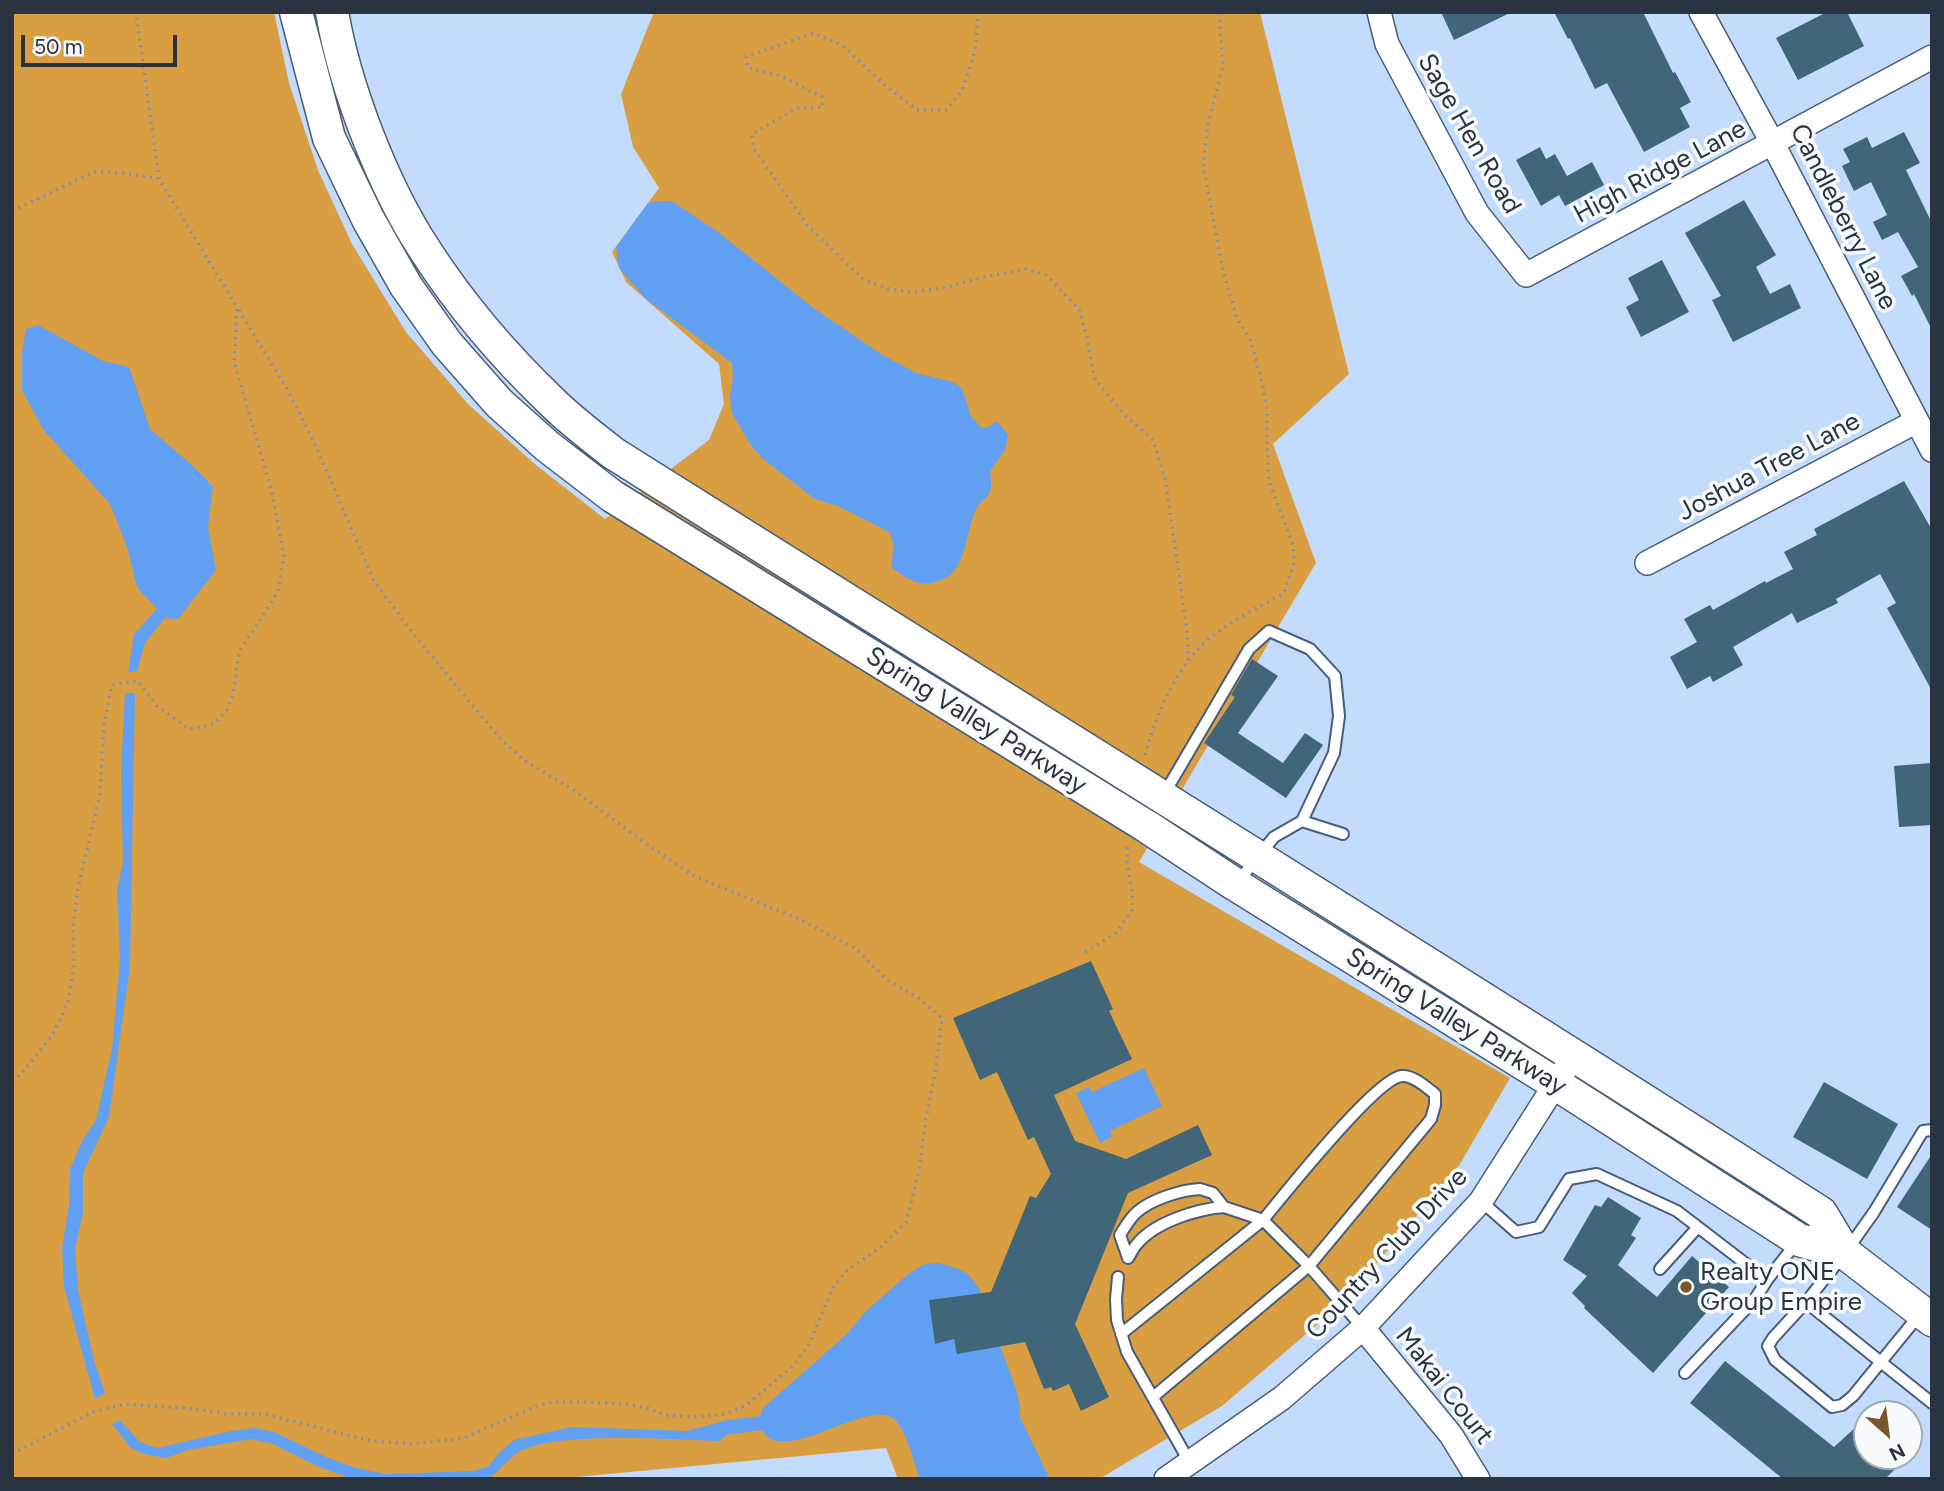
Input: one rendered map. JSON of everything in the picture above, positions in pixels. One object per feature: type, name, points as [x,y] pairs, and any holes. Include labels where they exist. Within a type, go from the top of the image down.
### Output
[{"type":"street","name":"Spring Valley Parkway","points":[[296,12],[329,138],[368,219],[406,286],[447,344],[499,404],[547,446],[612,496],[1148,808],[1259,856],[1821,1213],[1844,1253]]},
{"type":"street","name":"Spring Valley Parkway","points":[[332,12],[351,88],[369,139],[396,198],[424,249],[467,310],[505,355],[554,404],[613,453],[1148,808],[1236,885],[1556,1084],[1799,1240],[1844,1253],[1927,1316]]},
{"type":"street","name":"Sage Hen Road","points":[[1379,12],[1387,44],[1477,213],[1525,275]]},
{"type":"street","name":"Candleberry Lane","points":[[1701,12],[1773,144],[1932,450]]},
{"type":"street","name":"High Ridge Lane","points":[[1525,275],[1932,57]]},
{"type":"street","name":"Joshua Tree Lane","points":[[1647,562],[1917,421]]},
{"type":"street","name":"Country Club Drive","points":[[1166,1479],[1282,1398],[1363,1328],[1481,1200],[1574,1055]]},
{"type":"street","name":"Makai Court","points":[[1363,1328],[1451,1435],[1478,1479]]},
{"type":"lane","points":[[1148,808],[1249,649],[1269,631],[1310,649],[1335,676],[1339,716],[1334,753],[1302,821],[1274,837],[1236,885]]},
{"type":"lane","points":[[1302,821],[1343,834]]},
{"type":"lane","points":[[1122,1334],[1263,1220],[1356,1111],[1390,1080],[1410,1076],[1435,1094],[1432,1119],[1308,1266],[1153,1397]]},
{"type":"lane","points":[[1927,1316],[1881,1361],[1853,1396],[1842,1405],[1832,1407],[1775,1360],[1768,1346],[1806,1302],[1874,1212],[1923,1131],[1932,1130]]},
{"type":"lane","points":[[1481,1200],[1516,1232],[1539,1227],[1569,1179],[1597,1174],[1678,1211],[1767,1280]]},
{"type":"lane","points":[[1224,1207],[1213,1193],[1200,1189],[1174,1194],[1147,1206],[1137,1212],[1121,1235],[1128,1258],[1138,1242],[1157,1228],[1207,1208],[1224,1207],[1263,1220],[1363,1328]]},
{"type":"lane","points":[[1660,1269],[1698,1227]]},
{"type":"lane","points":[[1685,1373],[1755,1300],[1767,1280],[1799,1240]]},
{"type":"lane","points":[[1118,1277],[1117,1320],[1127,1352],[1190,1464]]},
{"type":"lane","points":[[1806,1302],[1932,1403]]},
{"type":"path","points":[[12,1454],[93,1412],[125,1404],[228,1414],[264,1414],[371,1441],[412,1444],[464,1438],[537,1406],[553,1402],[626,1404],[648,1408],[665,1415],[696,1417],[726,1414],[748,1404],[794,1365],[809,1344],[833,1289],[846,1271],[881,1247],[906,1222],[919,1171],[942,1018],[920,999],[886,979],[855,948],[797,918],[695,877],[575,791],[522,759],[497,735],[415,636],[374,580],[292,398],[159,178],[136,12]]},
{"type":"path","points":[[978,12],[975,51],[962,91],[946,110],[917,110],[886,86],[842,45],[813,33],[746,57],[747,68],[781,76],[822,97],[823,107],[797,108],[751,134],[754,149],[808,226],[864,280],[889,289],[913,292],[1026,269],[1046,275],[1079,309],[1095,380],[1126,416],[1153,440],[1165,478],[1187,632],[1188,663]]},
{"type":"path","points":[[1085,952],[1116,933],[1133,909],[1127,862],[1127,830],[1148,808],[1153,725],[1175,679],[1199,648],[1230,624],[1284,593],[1294,563],[1293,545],[1269,481],[1267,411],[1263,387],[1251,341],[1237,318],[1223,271],[1203,164],[1208,123],[1223,66],[1219,12]]},
{"type":"path","points":[[12,211],[94,172],[159,178]]},
{"type":"path","points":[[12,1081],[22,1073],[52,1036],[68,1002],[74,965],[73,929],[78,888],[100,794],[104,724],[112,685],[138,681],[157,706],[188,729],[214,724],[227,710],[239,652],[278,592],[284,557],[272,492],[234,362],[237,307]]},
{"type":"shaded area","points":[[12,12],[274,12],[289,83],[318,170],[352,244],[406,332],[468,404],[536,465],[605,519],[709,440],[724,404],[719,364],[626,282],[612,252],[659,188],[633,147],[621,94],[654,12],[1260,12],[1349,374],[1273,444],[1316,563],[1139,862],[1510,1078],[1460,1164],[1346,1300],[1222,1406],[1099,1479],[898,1479],[886,1448],[555,1479],[12,1479]]},
{"type":"water","points":[[672,201],[718,232],[815,309],[881,354],[916,373],[953,382],[963,390],[970,414],[981,428],[997,421],[1008,435],[1005,450],[990,471],[991,489],[977,507],[963,554],[954,571],[946,578],[923,584],[901,574],[891,567],[894,544],[889,532],[838,506],[815,499],[763,459],[750,444],[732,413],[732,363],[646,299],[619,268],[616,247],[648,203]]},
{"type":"water","points":[[38,325],[103,361],[129,367],[150,429],[213,487],[208,527],[216,570],[178,619],[165,618],[145,643],[137,671],[128,672],[134,634],[157,609],[137,587],[127,547],[110,504],[43,429],[22,390],[22,352],[26,329]]},
{"type":"water","points":[[125,693],[135,693],[130,967],[109,1117],[83,1173],[83,1213],[75,1248],[78,1290],[94,1361],[105,1393],[95,1399],[64,1287],[62,1247],[69,1206],[70,1169],[82,1141],[96,1120],[112,1048],[120,959],[117,890],[123,862],[121,773]]},
{"type":"water","points":[[1144,1068],[1162,1106],[1110,1131],[1112,1137],[1100,1143],[1076,1093],[1089,1087],[1092,1092]]},
{"type":"water","points":[[938,1263],[968,1274],[979,1288],[1016,1389],[1020,1417],[1048,1475],[1045,1479],[920,1479],[902,1430],[894,1419],[882,1415],[865,1417],[788,1441],[773,1440],[762,1430],[726,1435],[720,1441],[614,1438],[557,1441],[517,1453],[489,1479],[352,1479],[317,1466],[273,1444],[251,1439],[188,1450],[166,1458],[144,1454],[131,1448],[112,1424],[120,1420],[140,1442],[157,1448],[255,1428],[274,1432],[356,1468],[386,1474],[473,1471],[489,1466],[514,1440],[571,1427],[687,1431],[727,1420],[760,1416],[763,1408],[847,1334],[865,1312],[906,1276],[926,1264]]},
{"type":"building","points":[[1441,12],[1512,12],[1454,40]]},
{"type":"building","points":[[1554,12],[1643,12],[1673,73],[1675,72],[1691,102],[1680,108],[1690,127],[1644,152],[1607,83],[1595,89]]},
{"type":"building","points":[[1827,12],[1847,12],[1864,46],[1798,80],[1776,38]]},
{"type":"building","points":[[1904,132],[1920,163],[1906,170],[1932,223],[1932,330],[1914,294],[1912,296],[1901,276],[1918,267],[1898,232],[1882,240],[1873,222],[1887,215],[1871,182],[1854,191],[1842,166],[1850,162],[1843,149],[1867,137],[1872,148]]},
{"type":"building","points":[[1540,147],[1546,159],[1555,154],[1567,176],[1592,162],[1604,185],[1565,206],[1559,195],[1541,206],[1516,160]]},
{"type":"building","points":[[1744,200],[1776,255],[1756,267],[1770,294],[1790,284],[1801,308],[1733,342],[1712,300],[1721,296],[1685,233]]},
{"type":"building","points":[[1662,260],[1689,312],[1641,337],[1626,307],[1639,300],[1628,278]]},
{"type":"building","points":[[1904,481],[1932,530],[1932,691],[1887,608],[1896,603],[1880,574],[1836,599],[1838,603],[1797,623],[1792,613],[1733,647],[1743,665],[1713,682],[1710,676],[1687,689],[1670,657],[1697,642],[1684,619],[1710,605],[1713,610],[1793,569],[1784,552],[1817,535],[1814,529]]},
{"type":"building","points":[[1252,659],[1278,676],[1238,733],[1283,763],[1305,733],[1323,745],[1286,798],[1204,743],[1235,697],[1231,695]]},
{"type":"building","points":[[1932,763],[1932,825],[1899,827],[1894,766]]},
{"type":"building","points":[[1091,961],[1113,1009],[1109,1011],[1132,1059],[1054,1095],[1075,1141],[1126,1159],[1198,1125],[1212,1155],[1128,1193],[1075,1324],[1109,1397],[1081,1411],[1069,1384],[1053,1391],[1051,1387],[1044,1389],[1025,1342],[957,1354],[954,1339],[935,1344],[929,1300],[991,1292],[1030,1196],[1036,1198],[1051,1174],[1034,1137],[1028,1140],[997,1072],[980,1080],[953,1018]]},
{"type":"building","points":[[1824,1082],[1898,1124],[1867,1179],[1793,1137]]},
{"type":"building","points":[[1932,1154],[1932,1230],[1897,1207]]},
{"type":"building","points":[[1608,1197],[1641,1218],[1631,1235],[1636,1238],[1618,1265],[1657,1297],[1692,1256],[1729,1287],[1653,1373],[1584,1308],[1572,1293],[1587,1276],[1563,1260],[1595,1205],[1601,1207]]},
{"type":"building","points":[[1725,1361],[1834,1447],[1853,1430],[1853,1470],[1894,1470],[1885,1479],[1783,1479],[1690,1403]]},
{"type":"place","name":"Realty ONE Group Empire","points":[[1686,1287]]}]
